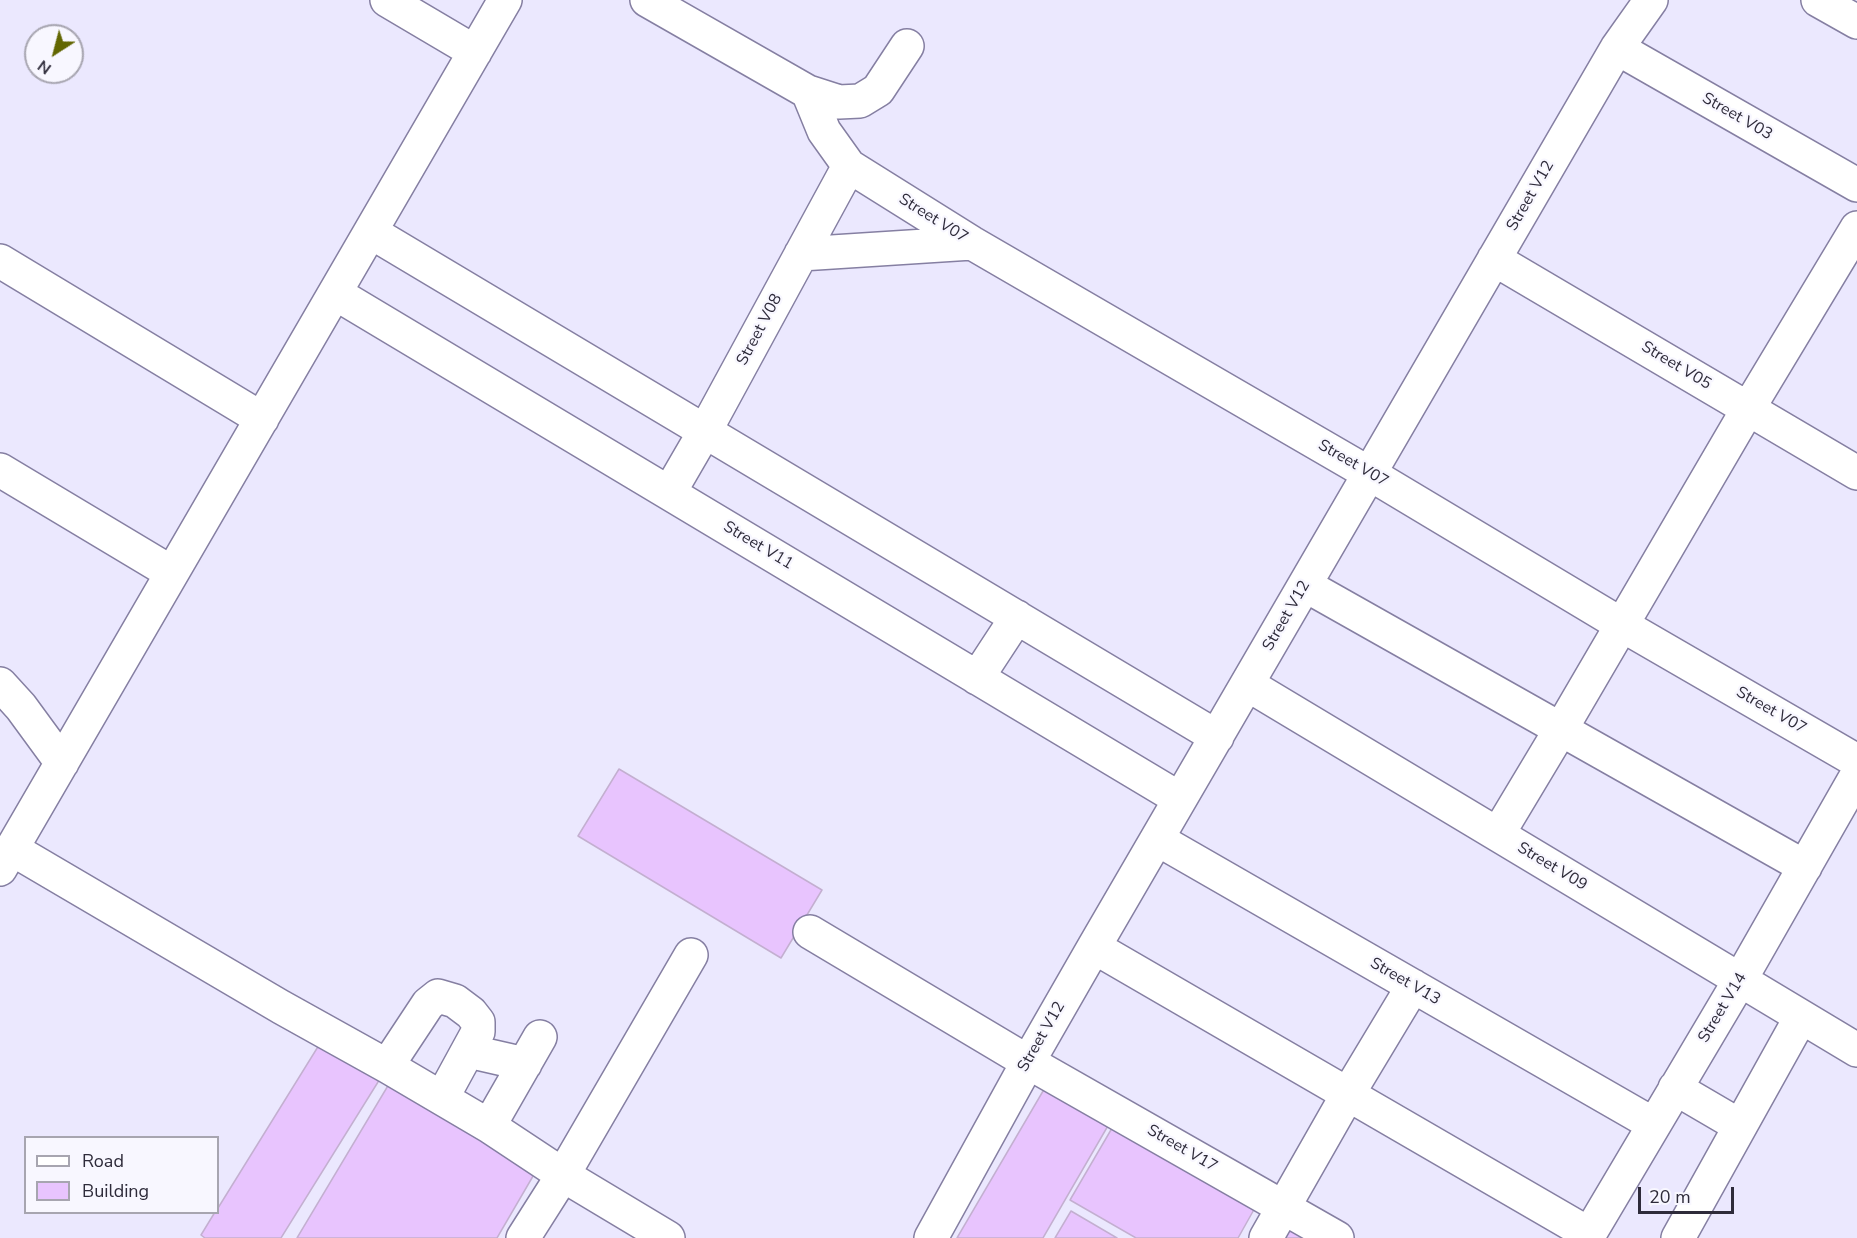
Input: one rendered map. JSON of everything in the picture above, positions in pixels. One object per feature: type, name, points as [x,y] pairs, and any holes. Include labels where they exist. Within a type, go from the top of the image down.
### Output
[{"type":"street","points":[[387,0],[475,52]]},
{"type":"street","points":[[505,0],[6,859],[387,1066],[489,1126],[563,1175],[668,1238]]},
{"type":"street","points":[[647,0],[808,93],[838,102],[860,101],[878,90],[907,46]]},
{"type":"street","name":"Street V12","points":[[931,1238],[1028,1062],[1180,799],[1617,48],[1651,0]]},
{"type":"street","points":[[1818,0],[1857,22]]},
{"type":"street","name":"Street V03","points":[[1617,48],[1857,185]]},
{"type":"street","points":[[808,93],[824,131],[849,166]]},
{"type":"street","name":"Street V07","points":[[849,166],[972,243],[1857,761]]},
{"type":"street","name":"Street V08","points":[[669,493],[705,432],[849,166]]},
{"type":"street","points":[[1498,834],[1857,228]]},
{"type":"street","points":[[371,232],[1217,736]]},
{"type":"street","points":[[801,254],[972,243]]},
{"type":"street","name":"Street V05","points":[[1494,260],[1857,473]]},
{"type":"street","points":[[0,261],[262,419]]},
{"type":"street","name":"Street V11","points":[[335,293],[1180,799]]},
{"type":"street","points":[[0,470],[172,573]]},
{"type":"street","points":[[1305,585],[1805,867]]},
{"type":"street","points":[[977,678],[1017,617]]},
{"type":"street","points":[[0,684],[21,707],[62,763]]},
{"type":"street","name":"Street V09","points":[[1247,684],[1857,1050]]},
{"type":"street","name":"Street V14","points":[[1588,1236],[1740,980],[1857,775]]},
{"type":"street","name":"Street V13","points":[[1157,839],[1653,1124]]},
{"type":"street","name":"Street V17","points":[[810,932],[1028,1062],[1336,1238]]},
{"type":"street","points":[[1094,947],[1588,1236]]},
{"type":"street","points":[[523,1238],[563,1175],[690,955]]},
{"type":"street","points":[[1266,1238],[1348,1094],[1413,987]]},
{"type":"street","points":[[387,1066],[428,1004],[438,996],[455,1001],[471,1013],[478,1022],[478,1032],[442,1098]]},
{"type":"street","points":[[1678,1238],[1802,1017]]},
{"type":"street","points":[[468,1051],[532,1051],[489,1126]]},
{"type":"street","points":[[1675,1088],[1740,1126]]},
{"type":"building","points":[[619,769],[822,890],[781,958],[578,836]]},
{"type":"building","points":[[324,1037],[383,1074],[281,1238],[205,1238],[201,1235],[214,1214],[219,1214],[219,1206]]},
{"type":"building","points":[[389,1084],[536,1171],[497,1238],[297,1238]]},
{"type":"building","points":[[1046,1086],[1109,1124],[1043,1238],[957,1238]]},
{"type":"building","points":[[1115,1123],[1256,1206],[1238,1238],[1136,1238],[1070,1200]]},
{"type":"building","points":[[1071,1211],[1117,1238],[1055,1238]]},
{"type":"building","points":[[1284,1219],[1316,1238],[1272,1238]]}]
